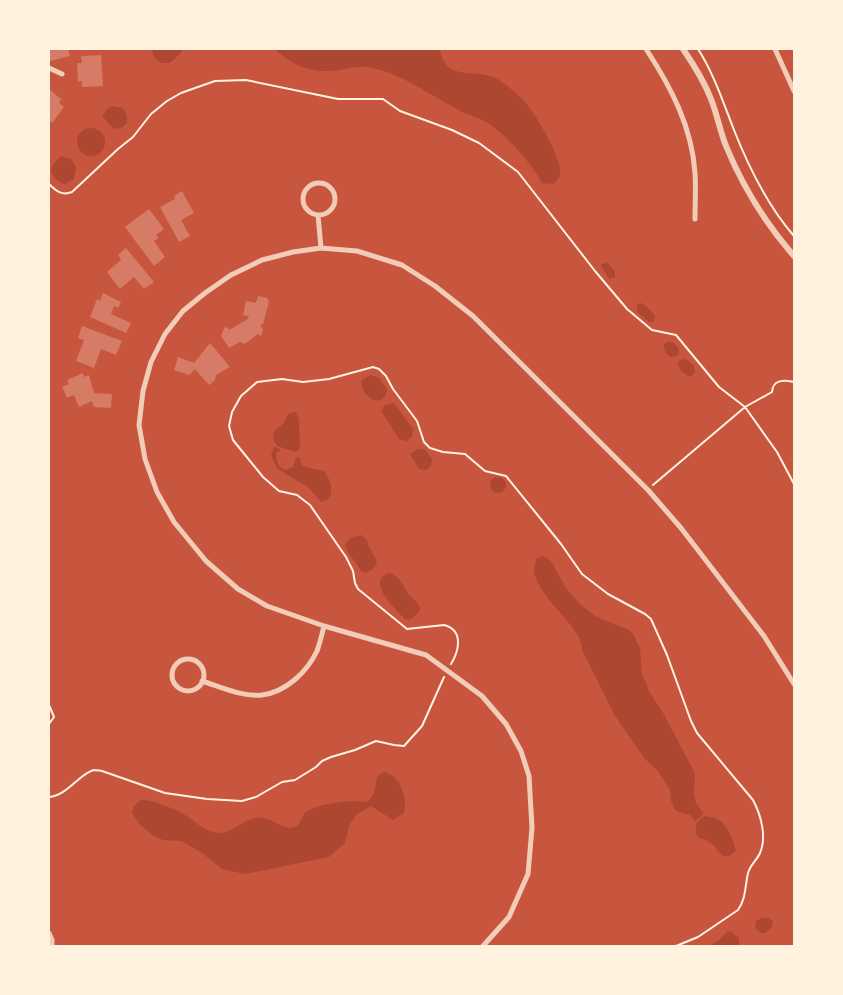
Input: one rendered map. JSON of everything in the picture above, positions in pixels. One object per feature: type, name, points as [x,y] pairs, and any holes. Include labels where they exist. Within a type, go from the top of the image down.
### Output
[{"type":"street","points":[[646,49],[661,71],[677,101],[688,131],[695,172],[695,219]]},
{"type":"street","points":[[683,49],[707,90],[726,145],[742,181],[764,219],[794,256]]},
{"type":"street","points":[[775,49],[794,91]]},
{"type":"street","points":[[49,68],[62,74]]},
{"type":"street","points":[[323,183],[330,187],[334,194],[335,202],[332,209],[326,214],[318,215],[311,213],[305,208],[304,193],[309,186],[323,183]]},
{"type":"street","points":[[318,215],[321,248]]},
{"type":"street","points":[[483,946],[509,917],[528,874],[532,828],[529,776],[521,751],[506,724],[482,696],[426,655],[324,626],[267,606],[238,589],[206,561],[174,522],[157,492],[145,460],[139,425],[143,391],[152,362],[165,334],[183,311],[204,293],[231,275],[262,260],[321,248],[357,251],[402,265],[435,286],[473,316],[648,490],[681,528],[764,636],[794,684]]},
{"type":"street","points":[[202,681],[239,693],[261,695],[276,692],[294,681],[306,669],[317,651],[324,626]]},
{"type":"street","points":[[186,659],[197,662],[203,670],[202,681],[196,689],[182,690],[177,687],[172,678],[173,668],[176,664],[186,659]]},
{"type":"street","points":[[49,933],[52,946]]},
{"type":"path","points":[[698,49],[720,92],[746,160],[763,194],[794,236]]},
{"type":"path","points":[[49,184],[62,194],[72,192],[133,137],[151,114],[167,101],[181,93],[215,80],[246,80],[338,99],[383,99],[400,111],[452,130],[479,143],[507,163],[527,182],[595,271],[627,309],[652,330],[676,335],[719,387],[745,407],[777,452],[794,484]]},
{"type":"path","points":[[49,797],[53,797],[71,787],[94,770],[102,771],[165,793],[206,799],[242,800],[256,797],[282,782],[295,780],[331,757],[376,741],[394,746],[404,746],[422,726],[459,648],[454,631],[449,626],[444,625],[406,629],[358,589],[353,571],[346,557],[310,505],[297,495],[279,490],[263,478],[233,440],[229,426],[232,412],[241,396],[257,382],[282,379],[303,382],[329,379],[372,367],[379,369],[386,376],[393,389],[417,421],[424,442],[430,448],[443,452],[465,454],[486,471],[506,476],[561,544],[582,574],[608,594],[651,619],[667,654],[697,733],[757,807],[764,834],[760,853],[748,871],[743,904],[738,910],[698,937],[676,946]]},
{"type":"path","points":[[648,490],[745,407],[772,392],[776,382],[782,380],[794,382]]},
{"type":"path","points":[[49,705],[54,717],[49,724]]},
{"type":"shaded area","points":[[152,49],[182,49],[182,52],[170,63],[161,63],[153,56]]},
{"type":"shaded area","points":[[274,49],[440,49],[443,60],[449,67],[464,73],[491,76],[505,84],[523,100],[541,125],[553,148],[560,168],[560,176],[553,184],[542,183],[518,150],[488,123],[391,74],[367,67],[330,71],[312,70],[297,65]]},
{"type":"shaded area","points":[[112,106],[123,108],[127,117],[127,123],[123,127],[114,129],[102,116]]},
{"type":"shaded area","points":[[91,128],[101,132],[105,142],[101,152],[91,156],[81,152],[77,142],[81,132]]},
{"type":"shaded area","points":[[61,156],[71,159],[76,167],[74,179],[65,184],[56,180],[51,171],[54,163]]},
{"type":"shaded area","points":[[608,263],[615,271],[615,277],[609,279],[601,266]]},
{"type":"shaded area","points":[[642,303],[655,315],[654,322],[649,322],[637,312],[637,305]]},
{"type":"shaded area","points":[[673,342],[679,349],[678,355],[671,357],[666,353],[664,344]]},
{"type":"shaded area","points":[[683,359],[688,360],[694,366],[695,373],[690,377],[679,367],[678,362]]},
{"type":"shaded area","points":[[370,375],[379,378],[387,389],[385,396],[381,400],[372,399],[364,391],[362,380]]},
{"type":"shaded area","points":[[394,403],[413,429],[412,437],[407,441],[399,439],[381,411],[385,405]]},
{"type":"shaded area","points":[[297,413],[299,420],[300,448],[296,452],[277,446],[273,439],[274,431],[284,423],[288,414]]},
{"type":"shaded area","points":[[274,446],[281,450],[277,452],[276,457],[279,466],[285,470],[293,467],[296,458],[299,457],[302,465],[324,471],[331,485],[329,499],[321,502],[309,488],[278,469],[271,456]]},
{"type":"shaded area","points":[[418,449],[424,449],[432,459],[431,466],[426,470],[419,469],[410,454]]},
{"type":"shaded area","points":[[498,477],[506,485],[498,493],[490,485]]},
{"type":"shaded area","points":[[361,535],[367,540],[377,564],[368,572],[361,571],[349,554],[345,544],[351,538]]},
{"type":"shaded area","points":[[543,556],[551,561],[566,588],[580,604],[595,616],[629,630],[633,634],[640,648],[642,674],[650,693],[662,711],[695,773],[694,795],[696,803],[704,814],[695,821],[690,815],[676,811],[671,801],[670,790],[658,771],[645,759],[615,716],[582,650],[581,641],[576,632],[543,592],[534,571],[536,559]]},
{"type":"shaded area","points":[[389,573],[398,578],[410,596],[418,603],[419,612],[410,619],[405,619],[390,603],[381,589],[380,582],[382,577]]},
{"type":"shaded area","points":[[385,772],[395,778],[402,789],[405,801],[404,813],[393,820],[371,806],[356,815],[349,826],[345,843],[329,857],[245,874],[222,869],[202,853],[182,841],[163,840],[154,836],[139,824],[132,812],[134,806],[141,800],[145,800],[177,811],[213,832],[229,831],[255,818],[265,818],[291,828],[299,824],[306,812],[315,808],[327,804],[367,801],[373,795],[378,775]]},
{"type":"shaded area","points":[[705,816],[721,821],[727,828],[736,851],[732,855],[723,856],[710,842],[697,836],[697,822]]},
{"type":"shaded area","points":[[768,918],[773,921],[772,927],[765,933],[759,932],[755,927],[756,921]]},
{"type":"shaded area","points":[[730,931],[739,938],[739,946],[709,946],[727,932]]},
{"type":"building","points":[[49,49],[68,49],[70,56],[50,61]]},
{"type":"building","points":[[101,55],[103,86],[82,87],[82,81],[78,82],[77,63],[82,63],[81,56]]},
{"type":"building","points":[[49,89],[61,99],[59,103],[64,107],[52,123],[49,120]]},
{"type":"building","points":[[182,191],[194,213],[181,220],[190,236],[179,242],[160,207],[175,199],[174,196]]},
{"type":"building","points":[[149,209],[164,229],[156,235],[159,238],[154,241],[165,257],[154,266],[125,227]]},
{"type":"building","points":[[126,248],[154,282],[144,289],[134,277],[120,289],[107,272],[121,260],[118,255]]},
{"type":"building","points":[[103,293],[121,302],[118,308],[114,306],[111,314],[131,323],[126,333],[90,317],[97,299],[100,301]]},
{"type":"building","points":[[258,296],[267,298],[269,302],[263,324],[260,325],[263,330],[261,336],[258,334],[245,344],[240,342],[229,348],[221,336],[224,328],[227,327],[229,330],[248,319],[249,316],[243,315],[246,301],[256,303]]},
{"type":"building","points":[[82,326],[122,341],[116,355],[101,349],[94,368],[76,361],[84,340],[78,338]]},
{"type":"building","points":[[210,343],[230,367],[216,375],[215,380],[209,385],[195,369],[189,375],[174,370],[178,357],[194,363]]},
{"type":"building","points":[[83,373],[84,377],[89,375],[94,393],[112,394],[111,408],[94,407],[92,401],[79,407],[74,395],[67,398],[62,387],[69,384],[67,380]]}]
